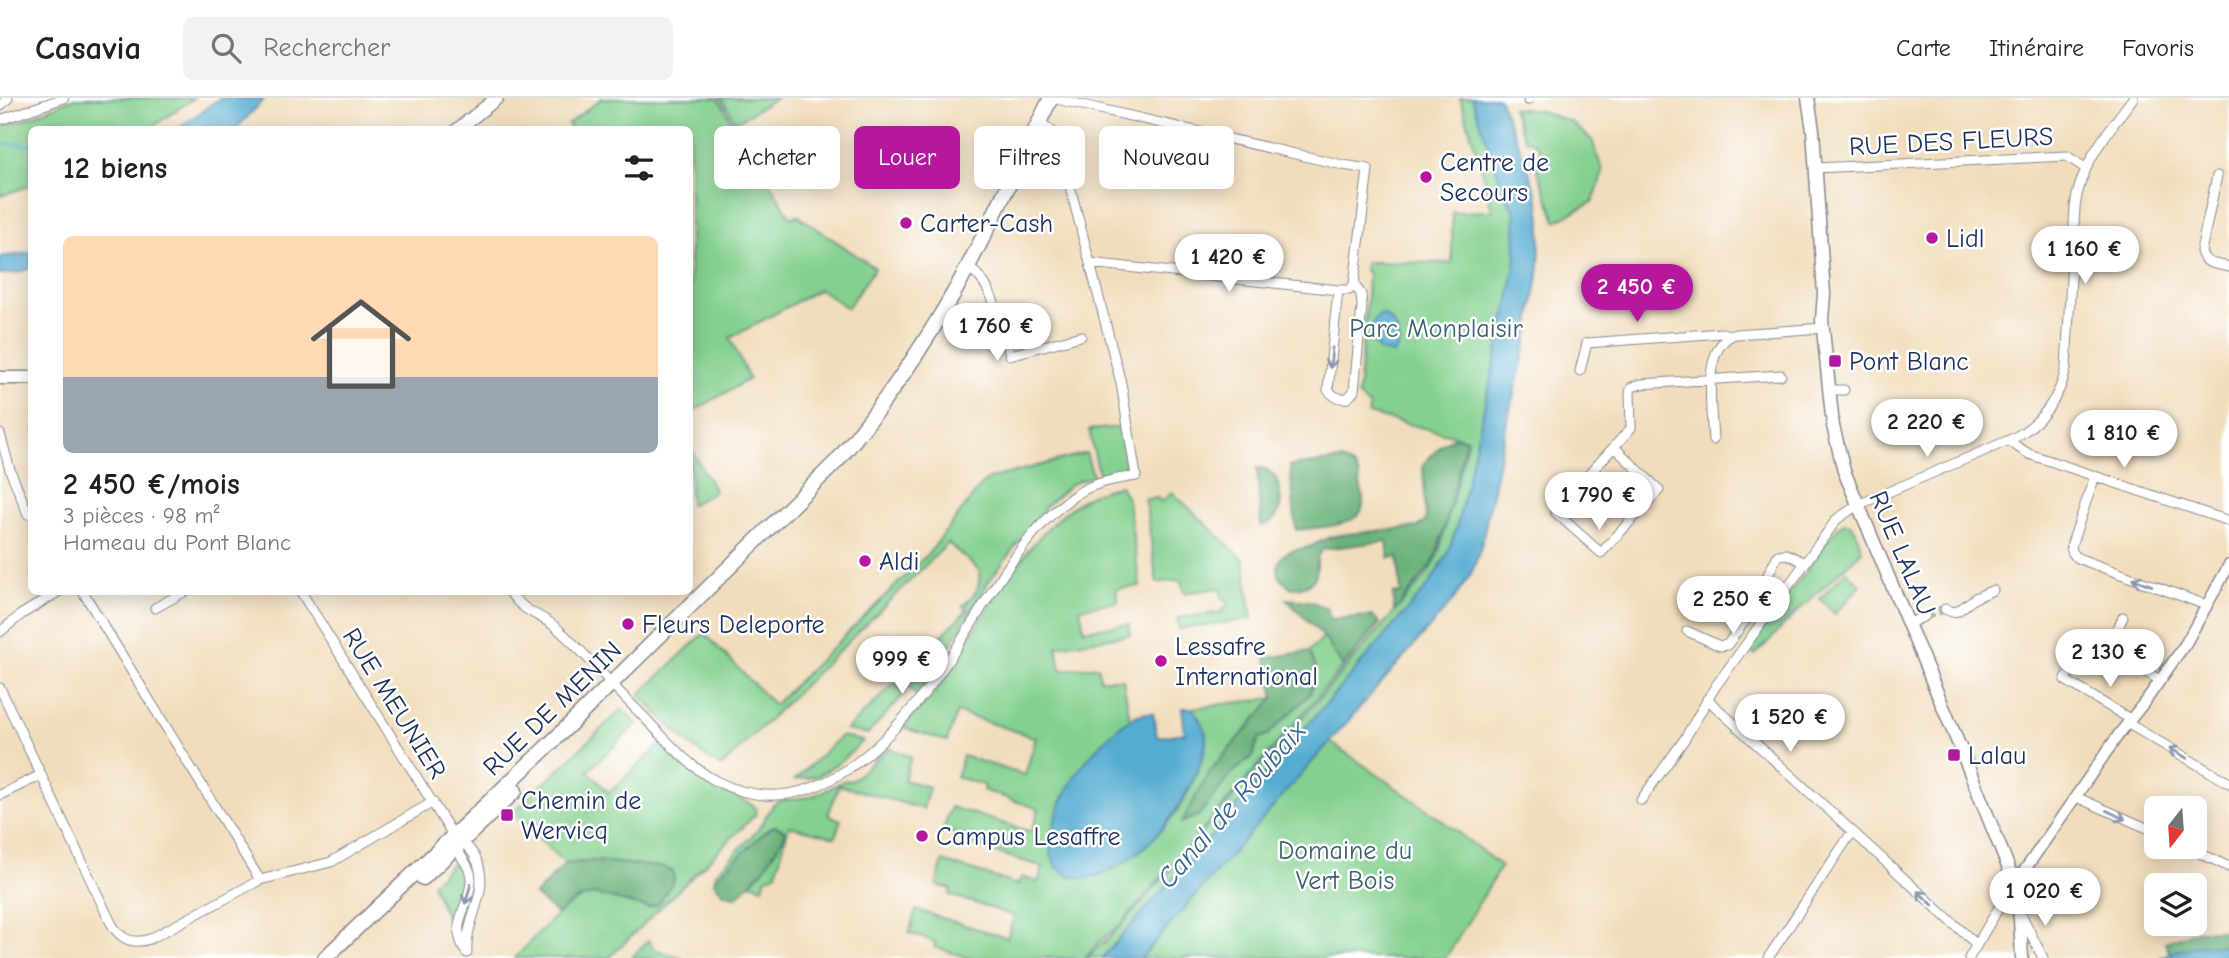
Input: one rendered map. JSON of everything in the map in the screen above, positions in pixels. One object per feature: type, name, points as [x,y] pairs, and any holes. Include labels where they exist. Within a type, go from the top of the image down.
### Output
[{"type":"main road","points":[[462,126],[497,98]]},
{"type":"main road","name":"RUE DE MENIN","points":[[338,958],[615,687],[838,460],[922,344],[971,269],[1056,98]]},
{"type":"main road","name":"RUE LALAU","points":[[1808,98],[1813,130],[1824,294],[1823,328],[1836,447],[2015,884],[2020,912],[2022,958]]},
{"type":"main road","points":[[0,378],[28,378]]},
{"type":"main road","name":"RUE DE MENIN","points":[[325,958],[458,842]]},
{"type":"street","points":[[0,106],[8,98]]},
{"type":"street","points":[[1056,98],[1368,169],[1354,285],[1349,290],[1090,263]]},
{"type":"street","points":[[1641,800],[1684,740],[1707,699],[1837,519],[1858,505],[2026,431],[2039,419],[2054,398],[2063,377],[2075,202],[2085,168],[2133,98]]},
{"type":"street","points":[[0,120],[60,99]]},
{"type":"street","points":[[512,595],[521,606],[556,627],[685,758],[715,780],[738,790],[769,795],[795,793],[823,785],[861,761],[917,702],[942,670],[1002,575],[1048,520],[1086,489],[1102,482],[1136,476],[1124,396],[1060,148],[1056,137],[1043,124]]},
{"type":"street","name":"RUE DES FLEURS","points":[[1815,168],[2067,156],[2085,168]]},
{"type":"street","points":[[2217,176],[2201,251],[2208,262],[2229,267]]},
{"type":"street","points":[[971,269],[988,288],[1010,355],[1081,336]]},
{"type":"street","points":[[1338,290],[1328,390],[1340,399],[1348,398],[1354,391],[1362,306],[1361,294],[1354,285]]},
{"type":"street","points":[[1580,371],[1587,343],[1823,328]]},
{"type":"street","points":[[1713,440],[1709,379],[1721,345],[1731,335]]},
{"type":"street","points":[[1615,449],[1659,490],[1601,553],[1555,512],[1615,449],[1632,425],[1632,387],[1641,384],[1781,375]]},
{"type":"street","points":[[1830,390],[1844,390]]},
{"type":"street","points":[[0,434],[10,470],[28,514]]},
{"type":"street","points":[[2008,441],[2029,454],[2229,521]]},
{"type":"street","points":[[2095,476],[2071,546],[2075,556],[2206,606]]},
{"type":"street","points":[[1686,631],[1720,646],[1727,645],[1744,622],[1778,555],[1787,554],[1805,563]]},
{"type":"street","points":[[1969,958],[2015,884],[2186,643],[2229,565]]},
{"type":"street","points":[[1945,609],[1958,611],[1975,598],[1993,590]]},
{"type":"street","points":[[0,632],[53,595]]},
{"type":"street","points":[[85,595],[260,880]]},
{"type":"street","points":[[155,608],[179,595]]},
{"type":"street","name":"RUE MEUNIER","points":[[303,595],[458,842]]},
{"type":"street","points":[[1908,624],[1925,616]]},
{"type":"street","points":[[2123,617],[2108,651],[2160,680]]},
{"type":"street","points":[[2067,676],[2065,680],[2229,783]]},
{"type":"street","points":[[0,688],[111,923],[123,939],[135,942],[150,939],[260,880],[331,862],[433,802]]},
{"type":"street","points":[[1707,699],[1976,944]]},
{"type":"street","points":[[0,794],[41,775]]},
{"type":"street","points":[[2076,797],[2144,827]]},
{"type":"street","points":[[1768,958],[1852,832]]},
{"type":"street","points":[[458,842],[471,877],[458,930],[461,944],[468,956]]},
{"type":"street","points":[[2207,857],[2229,867]]},
{"type":"street","points":[[2020,912],[2043,958]]},
{"type":"green space","points":[[74,98],[194,98],[153,126],[28,126],[28,186],[0,196],[0,126],[24,120]]},
{"type":"green space","points":[[602,98],[718,98],[735,126],[714,126],[714,189],[773,189],[791,218],[797,215],[875,268],[847,308],[820,289],[730,338],[749,379],[693,411],[693,126],[568,124]]},
{"type":"green space","points":[[721,98],[776,98],[736,122]]},
{"type":"green space","name":"Parc Monplaisir","points":[[1460,98],[1472,98],[1506,197],[1515,211],[1516,258],[1509,300],[1457,526],[1448,553],[1429,585],[1207,841],[1102,958],[1087,958],[1122,925],[1424,578],[1435,562],[1468,439],[1368,414],[1370,406],[1358,395],[1367,300],[1368,274],[1365,262],[1452,263],[1452,212],[1492,211]]},
{"type":"green space","points":[[1512,108],[1541,111],[1571,122],[1592,140],[1603,172],[1593,202],[1556,221],[1535,163],[1539,159],[1539,148],[1525,140]]},
{"type":"green space","points":[[1121,427],[1126,462],[1124,468],[1113,473],[1099,474],[1089,430]]},
{"type":"green space","points":[[1455,437],[1466,439],[1434,561],[1394,612],[1393,594],[1401,593],[1398,557],[1389,558],[1387,541],[1323,549],[1317,557],[1314,580],[1306,586],[1292,588],[1281,579],[1278,574],[1279,561],[1290,551],[1341,535],[1418,527],[1426,520],[1423,464],[1444,443]]},
{"type":"green space","points":[[693,452],[715,491],[693,503]]},
{"type":"green space","points":[[1086,453],[1093,476],[1071,484],[1045,507],[989,581],[940,662],[916,695],[900,678],[967,610],[963,606],[978,586],[979,570],[948,543],[721,767],[688,743],[639,695],[704,633],[774,705],[929,553],[983,483],[989,479]]},
{"type":"green space","points":[[1341,460],[1349,463],[1358,474],[1363,500],[1360,513],[1336,525],[1296,530],[1290,466]]},
{"type":"green space","points":[[1257,468],[1266,469],[1275,476],[1281,499],[1275,518],[1261,526]]},
{"type":"green space","points":[[1120,485],[1128,501],[1140,586],[1116,589],[1118,602],[1080,608],[1084,630],[1129,624],[1130,635],[1057,646],[1061,670],[1098,666],[1100,679],[1123,679],[1130,719],[1105,741],[1055,865],[1071,874],[1088,876],[1106,871],[1124,862],[1156,836],[1179,808],[1205,749],[1205,729],[1192,708],[1274,698],[1210,771],[1183,821],[1198,816],[1232,773],[1252,757],[1259,738],[1269,734],[1316,669],[1309,651],[1324,637],[1343,667],[1121,924],[1085,958],[970,958],[934,947],[935,942],[909,933],[916,910],[1007,938],[1014,916],[950,895],[951,889],[936,885],[943,861],[1018,885],[1021,877],[1038,882],[1043,867],[969,844],[969,839],[943,830],[951,807],[1031,832],[1039,809],[983,790],[984,785],[956,777],[963,756],[1025,775],[1036,738],[957,712],[947,741],[903,728],[935,692],[1003,585],[1043,533],[1065,512],[1089,496]]},
{"type":"green space","points":[[1172,492],[1244,560],[1252,619],[1179,629],[1177,618],[1223,612],[1223,608],[1228,607],[1227,599],[1222,598],[1220,588],[1184,593],[1181,580],[1157,583],[1145,499],[1158,498],[1161,502]]},
{"type":"green space","points":[[1844,523],[1851,524],[1856,531],[1862,551],[1755,655],[1747,651],[1838,527]]},
{"type":"green space","points":[[1846,571],[1861,585],[1835,614],[1820,599]]},
{"type":"green space","points":[[1286,599],[1318,604],[1328,610],[1330,619],[1373,616],[1380,623],[1343,667],[1324,637]]},
{"type":"green space","points":[[1309,651],[1316,669],[1310,694],[1269,734],[1259,738],[1252,757],[1232,773],[1198,816],[1182,822],[1210,771],[1274,698],[1266,658]]},
{"type":"green space","points":[[895,683],[905,693],[868,734],[846,730]]},
{"type":"green space","points":[[622,709],[637,724],[588,771],[609,793],[660,745],[706,783],[756,808],[755,815],[609,958],[515,958],[573,902],[594,894],[648,908],[673,872],[663,867],[594,861],[565,864],[513,813]]},
{"type":"green space","points":[[841,736],[863,741],[841,761],[818,776],[795,780]]},
{"type":"green space","name":"Domaine du Vert Bois","points":[[1329,741],[1439,818],[1501,866],[1446,958],[1141,958]]},
{"type":"green space","points":[[889,748],[911,757],[904,780],[929,787],[923,809],[839,785],[828,815],[841,820],[835,837],[789,826],[776,874],[766,878],[763,887],[750,883],[763,870],[774,826],[764,832],[714,882],[716,873],[757,831],[773,805],[779,801],[810,797],[845,780],[851,781]]},
{"type":"green space","points":[[774,826],[785,830],[785,835],[763,870],[736,897],[722,892],[714,882],[718,876]]},
{"type":"green space","points":[[594,861],[663,867],[673,872],[674,880],[658,905],[648,908],[595,894],[576,900],[557,914],[535,895],[565,864]]},
{"type":"green space","points":[[451,864],[460,866],[464,879],[450,925],[432,884]]},
{"type":"green space","points":[[2229,930],[2229,946],[2200,945],[2170,953],[2165,942],[2182,936],[2207,936],[2207,931]]},
{"type":"green space","points":[[648,940],[654,949],[683,958],[631,958]]},
{"type":"water","points":[[220,98],[265,98],[239,126],[182,126]]},
{"type":"water","points":[[1472,98],[1499,98],[1527,165],[1539,203],[1541,220],[1539,269],[1528,338],[1508,417],[1481,547],[1474,567],[1452,602],[1141,958],[1102,958],[1429,585],[1448,553],[1457,526],[1509,300],[1516,258],[1515,211],[1506,197]]},
{"type":"water","points":[[28,253],[28,269],[0,274],[0,257]]},
{"type":"water","points":[[1382,314],[1392,321],[1399,337],[1394,354],[1379,351],[1374,341],[1374,321]]},
{"type":"water","points":[[1182,708],[1192,708],[1197,715],[1204,729],[1206,744],[1191,784],[1171,817],[1145,846],[1114,869],[1088,878],[1065,873],[1056,865],[1051,841],[1057,813],[1079,770],[1112,733],[1140,714],[1153,713],[1157,737],[1185,733]]},
{"type":"water","points":[[2200,945],[2229,946],[2229,958],[2161,958],[2170,953]]},
{"type":"waterway","points":[[0,143],[28,145]]},
{"type":"tunnel","points":[[1925,616],[1945,609]]},
{"type":"place","name":"Centre de Secours","points":[[1426,177]]},
{"type":"place","name":"Carter-Cash","points":[[906,223]]},
{"type":"place","name":"Lidl","points":[[1932,238]]},
{"type":"place","name":"Pont Blanc","points":[[1835,361]]},
{"type":"place","name":"Aldi","points":[[865,561]]},
{"type":"place","name":"Fleurs Deleporte","points":[[628,624]]},
{"type":"place","name":"Lessafre International","points":[[1161,661]]},
{"type":"place","name":"Lalau","points":[[1954,755]]},
{"type":"place","name":"Chemin de Wervicq","points":[[507,815]]},
{"type":"place","name":"Campus Lesaffre","points":[[922,836]]},
{"type":"water label","name":"Canal de Roubaix","points":[[1231,804]]}]
